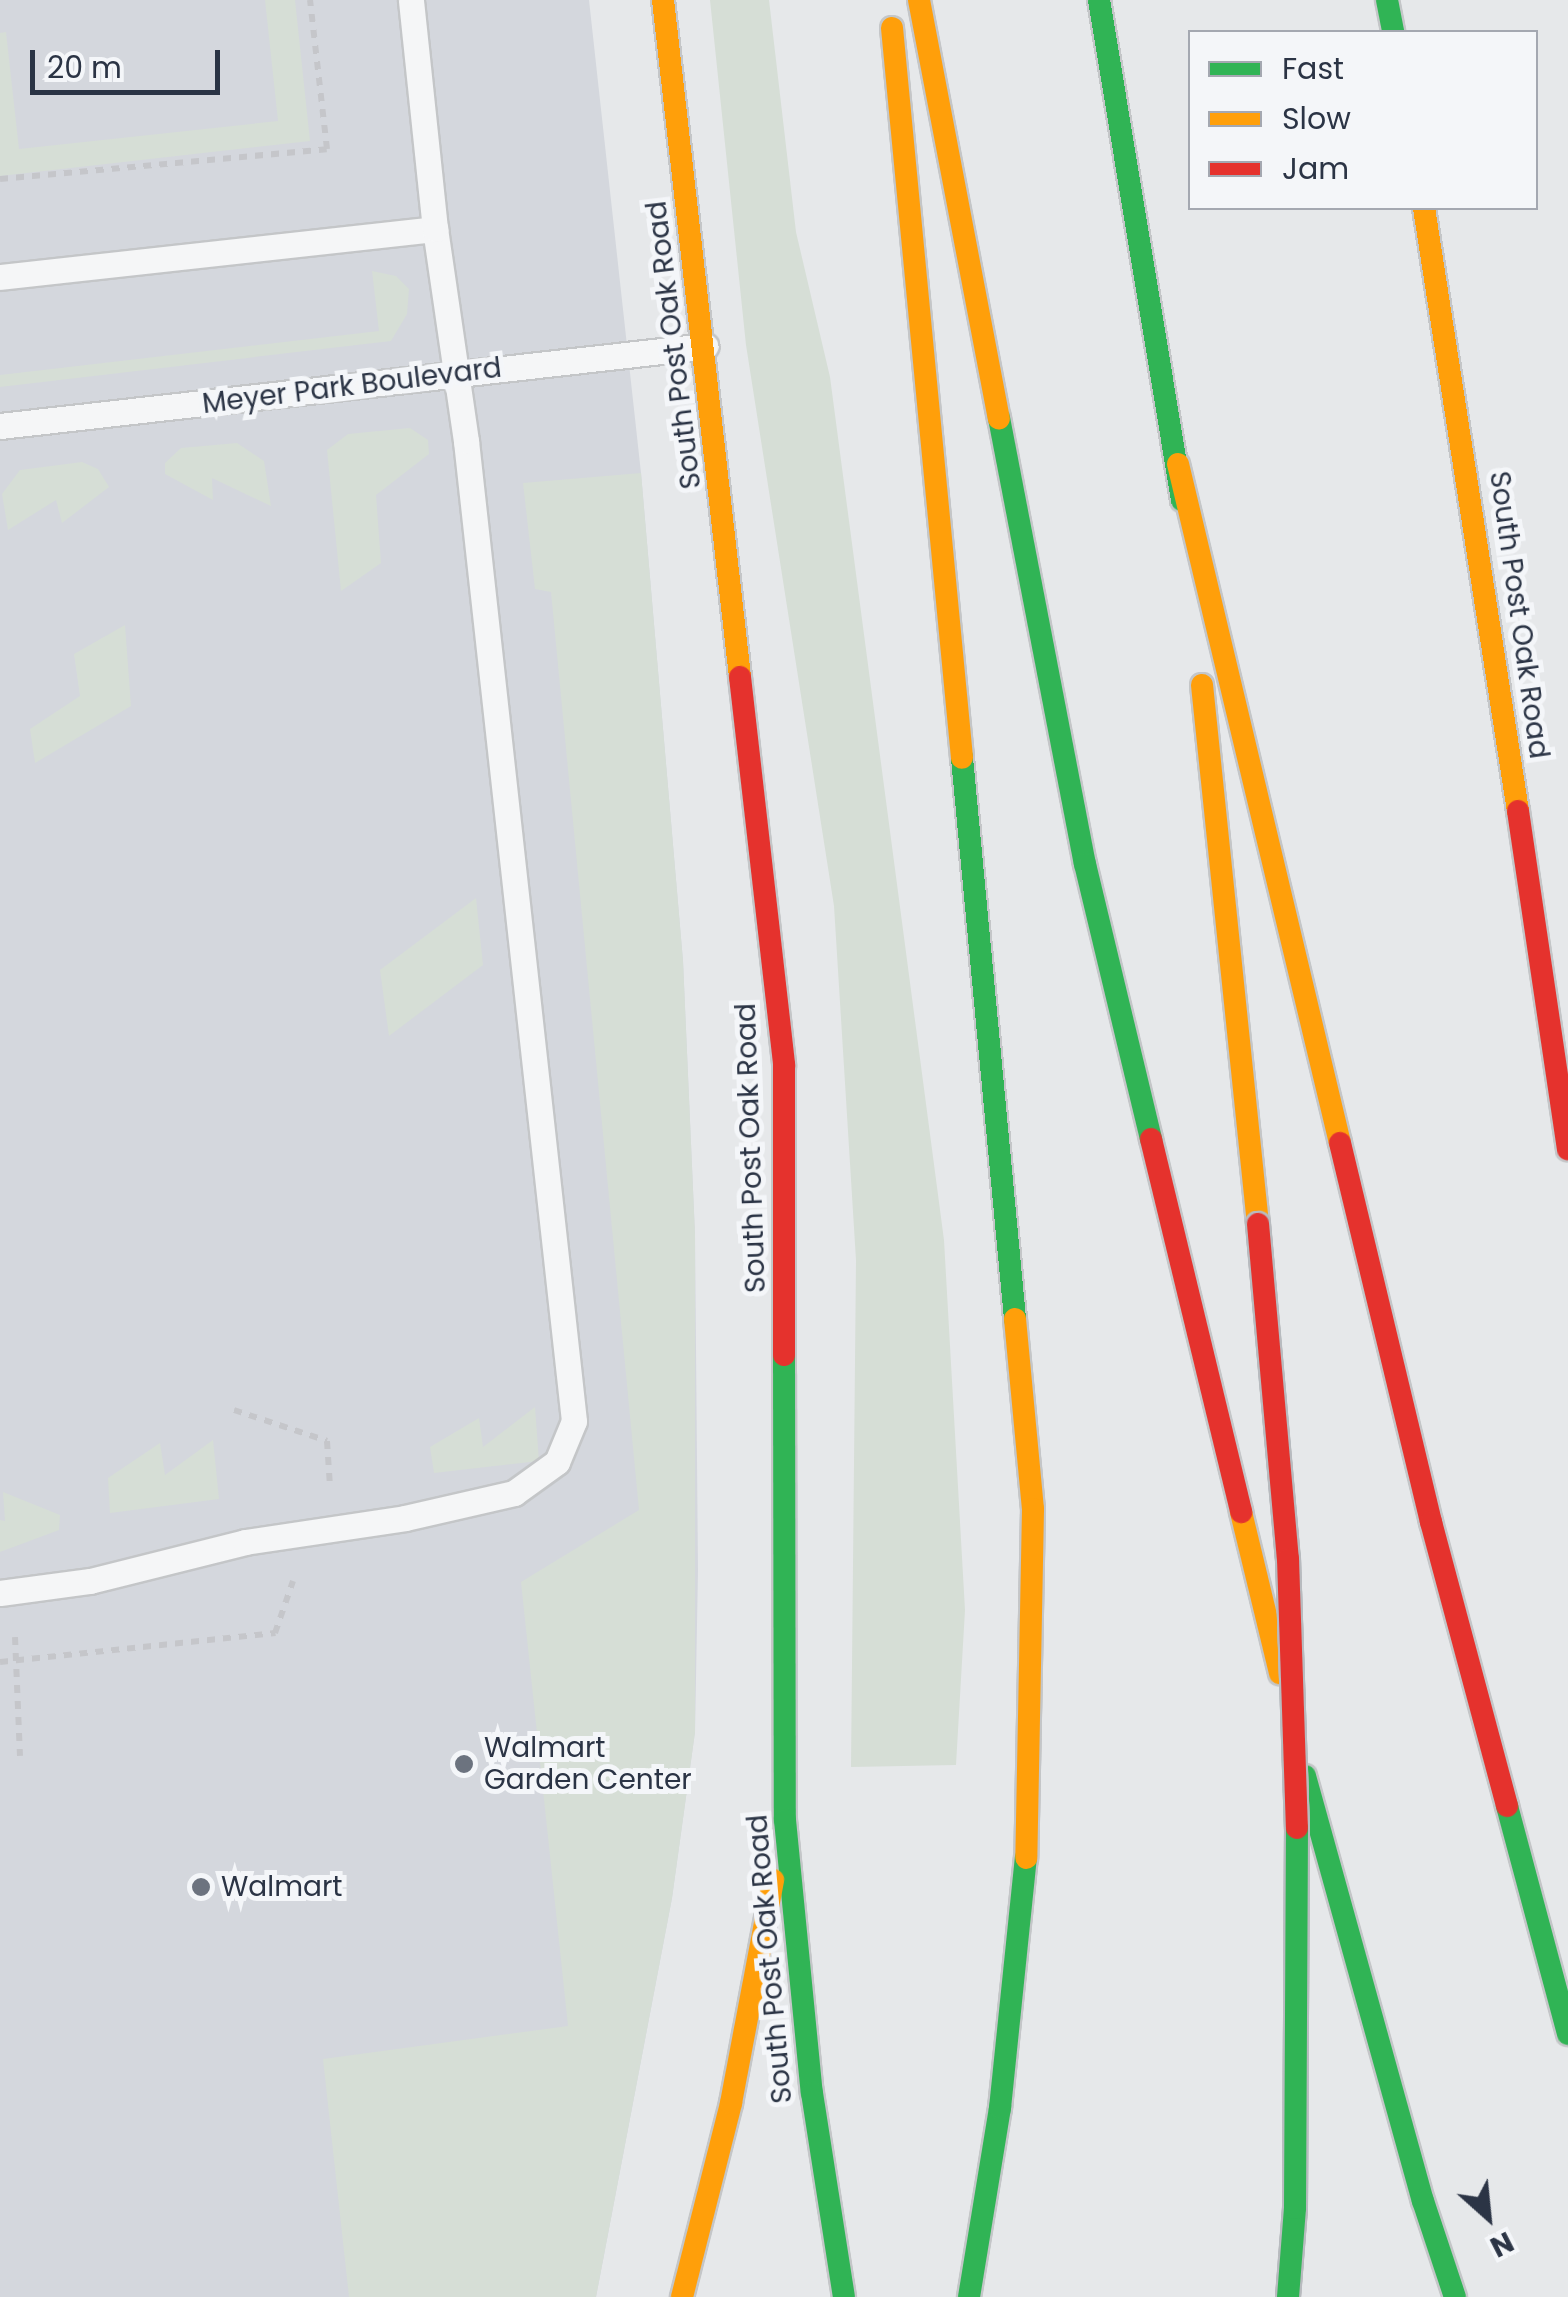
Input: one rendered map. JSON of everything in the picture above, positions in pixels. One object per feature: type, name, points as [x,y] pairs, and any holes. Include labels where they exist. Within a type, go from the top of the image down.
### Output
[{"type":"main road","name":"South Post Oak Road","points":[[663,0],[784,1065],[785,1820],[812,2093],[844,2297]]},
{"type":"main road","points":[[890,0],[1033,1510],[1030,1822],[1000,2108],[968,2297]]},
{"type":"main road","points":[[919,0],[1085,864],[1302,1768],[1423,2200],[1455,2297]]},
{"type":"main road","points":[[1099,0],[1178,464],[1258,1224],[1288,1559],[1300,1904],[1295,2208],[1288,2297]]},
{"type":"main road","points":[[1387,0],[1393,30]]},
{"type":"main road","name":"South Post Oak Road","points":[[1424,210],[1455,386],[1568,1150]]},
{"type":"main road","points":[[1178,464],[1431,1522],[1568,2034]]},
{"type":"main road","points":[[682,2297],[731,2103],[785,1820]]},
{"type":"lane","points":[[6,1592],[90,1581],[246,1542],[405,1518],[514,1493],[557,1462],[574,1421],[458,373],[435,229],[412,0]]},
{"type":"lane","points":[[0,277],[435,229]]},
{"type":"lane","name":"Meyer Park Boulevard","points":[[0,426],[705,346]]},
{"type":"path","points":[[0,179],[327,149],[310,0]]},
{"type":"path","points":[[234,1410],[327,1441],[330,1486]]},
{"type":"path","points":[[0,1662],[275,1633],[295,1575]]},
{"type":"path","points":[[6,1592],[16,1660],[20,1756]]},
{"type":"shaded area","points":[[0,0],[589,0],[641,473],[683,961],[695,1235],[698,1571],[695,1732],[672,1898],[596,2297],[0,2297]]},
{"type":"shaded area","points":[[265,0],[295,0],[310,141],[0,176],[0,33],[6,32],[19,149],[278,121]]},
{"type":"shaded area","points":[[710,0],[769,0],[796,232],[830,377],[944,1240],[965,1610],[956,1765],[851,1767],[856,1260],[834,906],[746,345]]},
{"type":"shaded area","points":[[372,271],[396,276],[409,289],[407,314],[391,341],[0,387],[0,375],[379,331]]},
{"type":"shaded area","points":[[410,428],[428,440],[429,454],[376,495],[381,563],[341,591],[327,450],[348,434]]},
{"type":"shaded area","points":[[237,443],[264,461],[271,506],[212,478],[213,500],[165,474],[165,463],[181,448]]},
{"type":"shaded area","points":[[82,462],[98,469],[109,487],[62,523],[56,500],[8,530],[2,494],[20,470]]},
{"type":"shaded area","points":[[641,473],[683,961],[695,1235],[695,1732],[672,1898],[596,2297],[349,2297],[323,2059],[568,2026],[521,1582],[639,1510],[551,592],[535,589],[523,483]]},
{"type":"shaded area","points":[[125,625],[131,706],[35,763],[30,729],[80,696],[74,654]]},
{"type":"shaded area","points":[[476,898],[483,965],[389,1036],[380,970]]},
{"type":"shaded area","points":[[535,1407],[539,1461],[434,1473],[430,1447],[479,1418],[483,1447]]},
{"type":"shaded area","points":[[213,1440],[219,1499],[110,1513],[108,1478],[160,1443],[165,1475]]},
{"type":"shaded area","points":[[3,1492],[60,1515],[59,1530],[0,1552],[0,1520],[5,1521]]},
{"type":"traffic: fast","points":[[1099,0],[1182,500]]},
{"type":"traffic: fast","points":[[1387,0],[1393,30]]},
{"type":"traffic: fast","points":[[999,418],[1085,864],[1151,1139]]},
{"type":"traffic: fast","points":[[962,758],[1015,1319]]},
{"type":"traffic: fast","points":[[784,1355],[785,1820],[812,2093],[844,2297]]},
{"type":"traffic: fast","points":[[1305,1776],[1423,2201],[1455,2297]]},
{"type":"traffic: fast","points":[[1507,1806],[1568,2034]]},
{"type":"traffic: fast","points":[[1288,2297],[1295,2208],[1297,1828]]},
{"type":"traffic: fast","points":[[969,2297],[1000,2108],[1026,1858]]},
{"type":"traffic: slow","points":[[663,0],[740,677]]},
{"type":"traffic: slow","points":[[919,0],[999,418]]},
{"type":"traffic: slow","points":[[892,28],[962,758]]},
{"type":"traffic: slow","points":[[1424,210],[1518,811]]},
{"type":"traffic: slow","points":[[1178,464],[1340,1143]]},
{"type":"traffic: slow","points":[[1202,685],[1258,1224]]},
{"type":"traffic: slow","points":[[1015,1319],[1033,1509],[1026,1858]]},
{"type":"traffic: slow","points":[[1241,1512],[1280,1673]]},
{"type":"traffic: slow","points":[[682,2297],[731,2103],[773,1880]]},
{"type":"traffic: jam","points":[[740,677],[784,1065],[784,1355]]},
{"type":"traffic: jam","points":[[1518,811],[1568,1149]]},
{"type":"traffic: jam","points":[[1151,1139],[1241,1512]]},
{"type":"traffic: jam","points":[[1340,1143],[1431,1522],[1507,1806]]},
{"type":"traffic: jam","points":[[1258,1224],[1288,1559],[1297,1828]]},
{"type":"place","name":"Walmart Garden Center","points":[[464,1764]]},
{"type":"place","name":"Walmart","points":[[201,1887]]}]
